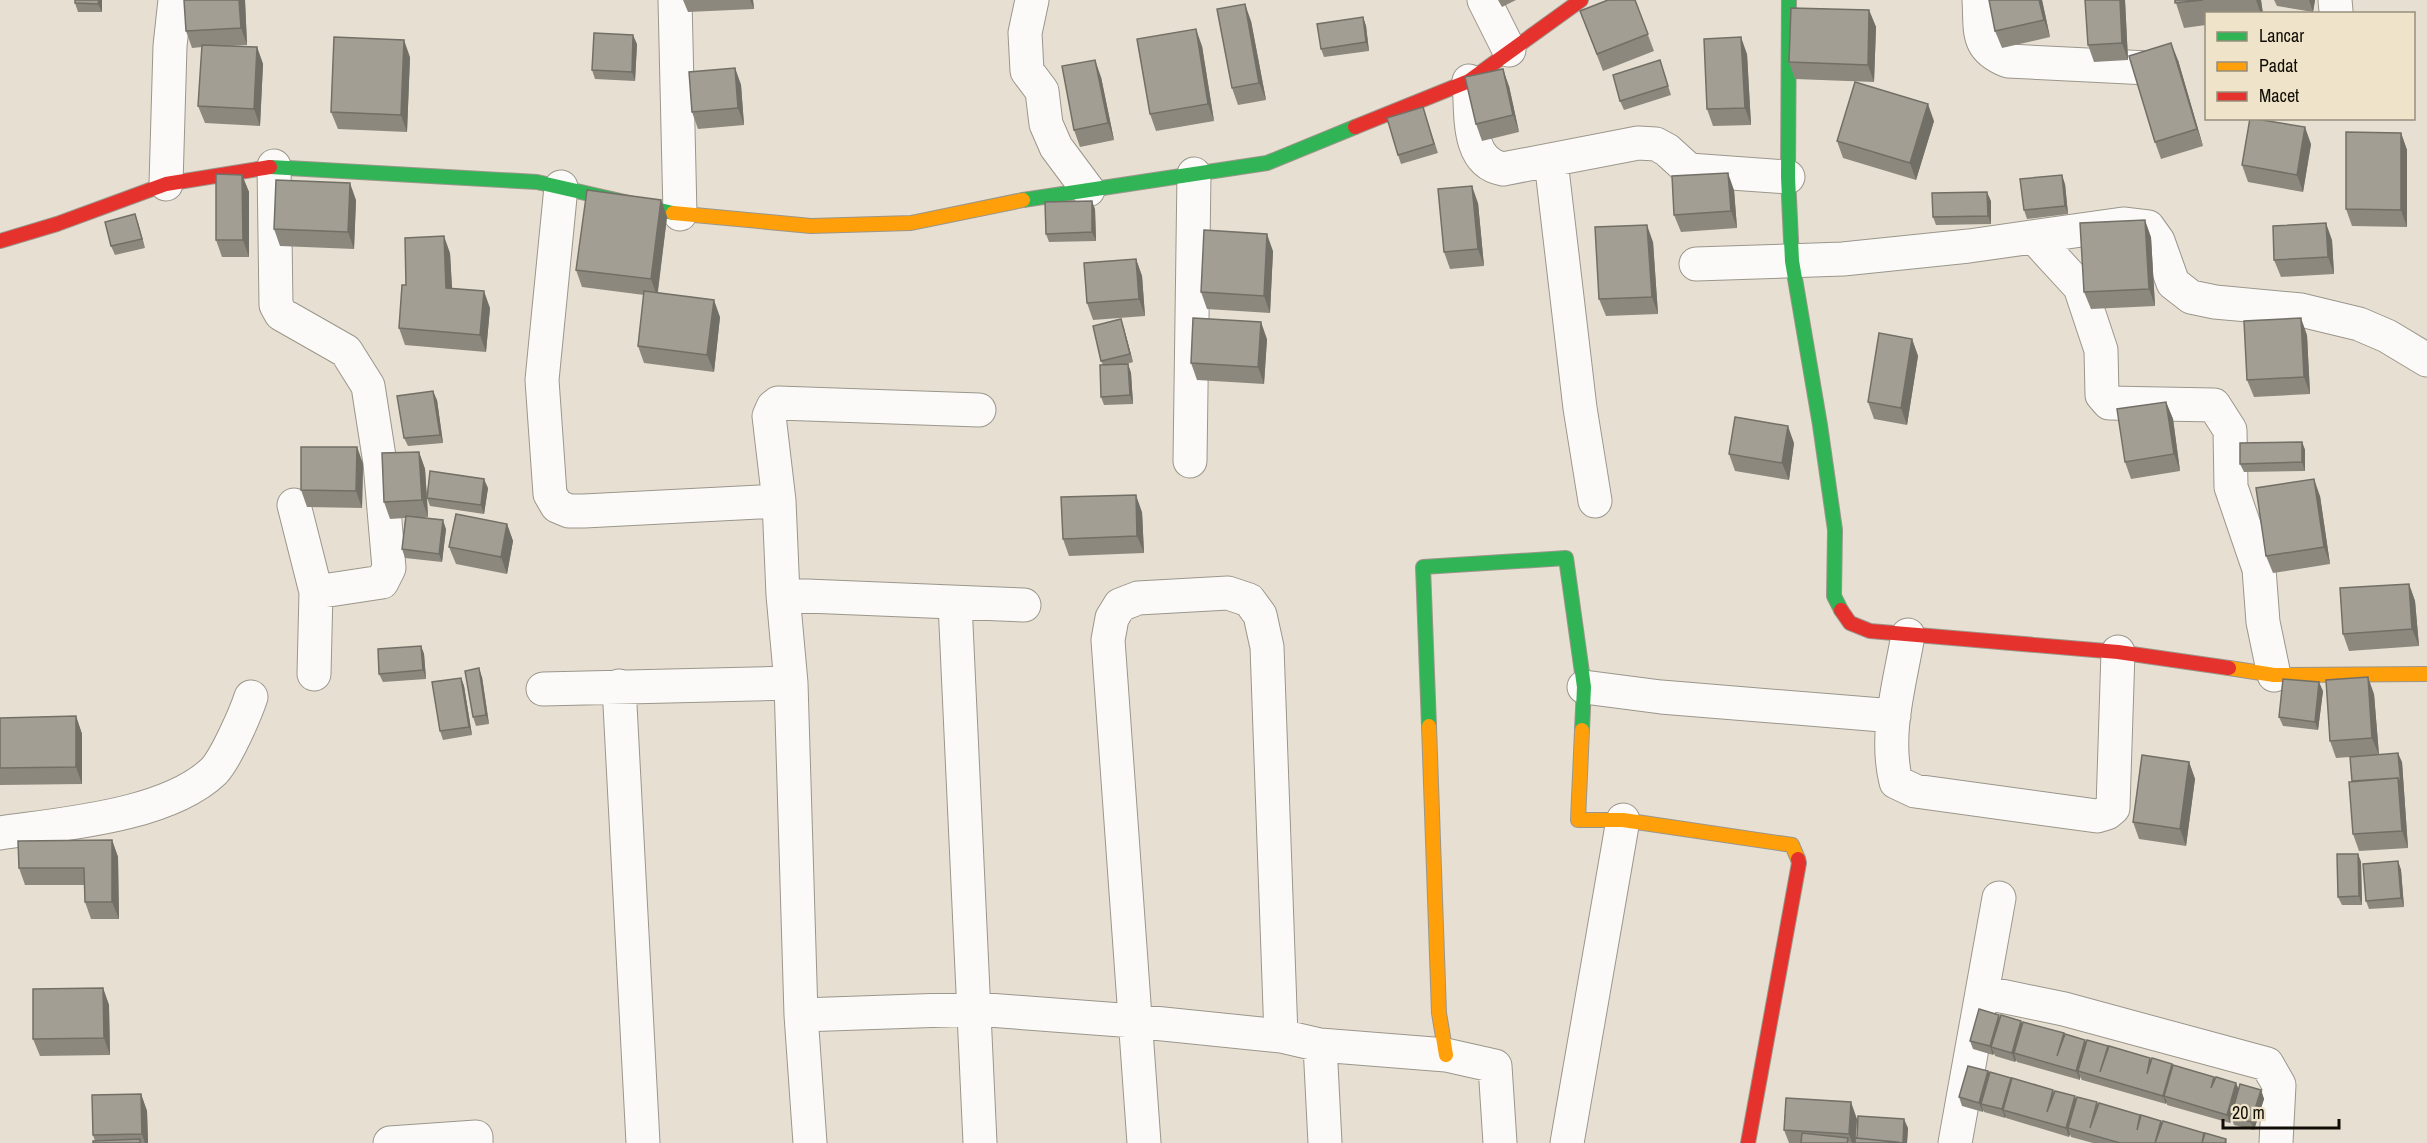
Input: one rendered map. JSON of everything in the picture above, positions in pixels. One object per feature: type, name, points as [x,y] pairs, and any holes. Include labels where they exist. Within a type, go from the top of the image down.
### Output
[{"type":"street","points":[[166,184],[170,46],[175,0]]},
{"type":"street","points":[[675,0],[680,214]]},
{"type":"street","points":[[1032,0],[1025,33],[1027,71],[1042,91],[1046,124],[1056,147],[1088,190]]},
{"type":"street","points":[[1484,0],[1509,50]]},
{"type":"street","points":[[0,241],[57,224],[166,184],[274,166],[537,182],[680,214],[812,226],[911,223],[1047,195],[1267,163],[1469,81],[1581,0]]},
{"type":"street","points":[[1789,0],[1788,177],[1792,261],[1835,530],[1834,596],[1839,608],[1850,623],[1870,631],[2118,652],[2274,675],[2427,674]]},
{"type":"street","points":[[1979,0],[1981,34],[1985,47],[1992,54],[2008,60],[2148,68]]},
{"type":"street","points":[[1469,81],[1475,147],[1482,159],[1491,167],[1503,169],[1638,143],[1656,144],[1667,150],[1689,170],[1788,177]]},
{"type":"street","points":[[1551,161],[1580,408],[1595,501]]},
{"type":"street","points":[[274,166],[276,305],[281,314],[346,351],[368,386],[380,463],[389,568],[382,582],[316,592]]},
{"type":"street","points":[[1190,461],[1194,174]]},
{"type":"street","points":[[561,187],[542,380],[550,494],[557,506],[569,511],[584,511],[778,501]]},
{"type":"street","points":[[1696,264],[1843,259],[2034,237],[2123,224],[2148,227],[2158,241],[2173,283],[2191,297],[2215,302],[2301,310],[2359,324],[2387,336],[2427,360]]},
{"type":"street","points":[[2034,237],[2080,287],[2101,350],[2102,395],[2109,403],[2214,405],[2230,430],[2231,487],[2259,569],[2263,622],[2274,675]]},
{"type":"street","points":[[810,1143],[801,1015],[791,682],[778,501],[769,416],[772,407],[778,403],[979,410]]},
{"type":"street","points":[[294,505],[316,592],[314,674]]},
{"type":"street","points":[[1446,1055],[1439,1013],[1423,567],[1566,558],[1584,687],[1578,820],[1623,820],[1792,845],[1799,863],[1748,1143]]},
{"type":"street","points":[[1144,1143],[1108,640],[1112,618],[1120,605],[1138,598],[1228,593],[1249,600],[1260,615],[1267,647],[1281,1036]]},
{"type":"street","points":[[783,595],[1024,605]]},
{"type":"street","points":[[955,603],[980,1143]]},
{"type":"street","points":[[1908,635],[1894,716],[1891,761],[1896,782],[1915,791],[2097,816],[2113,808],[2118,652]]},
{"type":"street","points":[[543,689],[791,682]]},
{"type":"street","points":[[619,686],[643,1143]]},
{"type":"street","points":[[1584,687],[1661,697],[1894,716]]},
{"type":"street","points":[[0,833],[109,817],[154,803],[188,788],[215,770],[244,719],[250,697]]},
{"type":"street","points":[[1567,1143],[1623,820]]},
{"type":"street","points":[[1956,1143],[1999,898]]},
{"type":"street","points":[[1982,992],[2064,1009],[2267,1064],[2279,1085],[2276,1143]]},
{"type":"street","points":[[801,1015],[975,1009],[1134,1021],[1281,1036],[1320,1046],[1446,1055],[1495,1066],[1500,1143]]},
{"type":"street","points":[[1320,1046],[1325,1143]]},
{"type":"street","points":[[390,1143],[476,1137],[476,1143]]},
{"type":"building","points":[[75,0],[99,0],[98,4],[75,3]]},
{"type":"building","points":[[184,0],[239,0],[241,28],[186,31]]},
{"type":"building","points":[[1608,0],[1635,0],[1648,34],[1597,54],[1580,11]]},
{"type":"building","points":[[1989,0],[2039,0],[2044,20],[1995,31]]},
{"type":"building","points":[[2085,0],[2120,0],[2122,43],[2088,45]]},
{"type":"building","points":[[2175,0],[2203,0],[2175,3]]},
{"type":"building","points":[[1245,4],[1259,83],[1232,88],[1217,9]]},
{"type":"building","points":[[1791,8],[1869,10],[1868,65],[1789,62]]},
{"type":"building","points":[[1363,17],[1366,42],[1321,49],[1317,24]]},
{"type":"building","points":[[1196,29],[1208,104],[1150,114],[1137,39]]},
{"type":"building","points":[[594,33],[633,35],[632,72],[592,70]]},
{"type":"building","points":[[334,37],[404,40],[401,115],[331,112]]},
{"type":"building","points":[[1741,37],[1745,108],[1707,109],[1704,39]]},
{"type":"building","points":[[2171,43],[2197,129],[2155,142],[2129,56]]},
{"type":"building","points":[[202,45],[257,47],[254,109],[198,106]]},
{"type":"building","points":[[1095,60],[1108,123],[1074,130],[1062,66]]},
{"type":"building","points":[[1660,60],[1668,86],[1620,101],[1613,75]]},
{"type":"building","points":[[735,68],[738,108],[692,112],[689,72]]},
{"type":"building","points":[[1503,69],[1513,115],[1476,124],[1465,77]]},
{"type":"building","points":[[1855,82],[1928,104],[1910,163],[1837,141]]},
{"type":"building","points":[[1423,107],[1434,144],[1398,155],[1387,118]]},
{"type":"building","points":[[2250,120],[2305,127],[2297,175],[2242,165]]},
{"type":"building","points":[[2346,132],[2401,133],[2401,210],[2346,209]]},
{"type":"building","points":[[1728,173],[1731,211],[1674,215],[1672,176]]},
{"type":"building","points":[[216,174],[242,175],[243,240],[216,240]]},
{"type":"building","points":[[2062,175],[2065,206],[2024,210],[2020,179]]},
{"type":"building","points":[[276,180],[350,183],[348,232],[274,229]]},
{"type":"building","points":[[1472,186],[1478,249],[1444,252],[1438,189]]},
{"type":"building","points":[[587,190],[661,200],[651,279],[576,270]]},
{"type":"building","points":[[1987,192],[1988,216],[1933,217],[1932,193]]},
{"type":"building","points":[[1092,201],[1092,232],[1046,234],[1045,202]]},
{"type":"building","points":[[135,214],[142,239],[111,246],[105,222]]},
{"type":"building","points":[[2145,220],[2149,289],[2084,292],[2080,223]]},
{"type":"building","points":[[2326,223],[2328,257],[2274,260],[2273,226]]},
{"type":"building","points":[[1647,225],[1652,297],[1599,299],[1595,227]]},
{"type":"building","points":[[1204,230],[1267,234],[1264,296],[1201,292]]},
{"type":"building","points":[[444,236],[446,288],[484,291],[480,335],[399,328],[402,285],[406,285],[405,238]]},
{"type":"building","points":[[1136,259],[1139,299],[1087,303],[1084,263]]},
{"type":"building","points":[[644,291],[714,300],[707,355],[638,346]]},
{"type":"building","points":[[1193,318],[1261,322],[1258,367],[1191,363]]},
{"type":"building","points":[[2301,318],[2304,377],[2247,380],[2244,321]]},
{"type":"building","points":[[1121,319],[1130,354],[1101,361],[1093,326]]},
{"type":"building","points":[[1879,333],[1912,339],[1901,408],[1868,402]]},
{"type":"building","points":[[1128,364],[1130,395],[1101,397],[1100,365]]},
{"type":"building","points":[[433,391],[440,435],[404,438],[397,396]]},
{"type":"building","points":[[2166,402],[2174,454],[2125,462],[2117,409]]},
{"type":"building","points":[[1735,417],[1788,426],[1782,463],[1729,454]]},
{"type":"building","points":[[2302,442],[2302,462],[2240,464],[2240,443]]},
{"type":"building","points":[[301,447],[357,447],[356,491],[301,490]]},
{"type":"building","points":[[419,452],[422,500],[384,502],[382,453]]},
{"type":"building","points":[[430,471],[484,479],[481,505],[427,498]]},
{"type":"building","points":[[2314,479],[2324,547],[2266,556],[2256,488]]},
{"type":"building","points":[[1136,495],[1137,536],[1063,539],[1061,497]]},
{"type":"building","points":[[456,514],[507,524],[501,557],[449,547]]},
{"type":"building","points":[[406,516],[443,520],[439,554],[402,549]]},
{"type":"building","points":[[2409,584],[2412,629],[2343,634],[2340,588]]},
{"type":"building","points":[[421,646],[423,670],[379,674],[378,649]]},
{"type":"building","points":[[479,668],[486,715],[473,717],[465,671]]},
{"type":"building","points":[[2368,677],[2372,738],[2330,741],[2326,680]]},
{"type":"building","points":[[461,678],[469,727],[440,731],[432,682]]},
{"type":"building","points":[[2283,679],[2319,682],[2315,722],[2279,717]]},
{"type":"building","points":[[76,716],[76,767],[0,768],[0,718]]},
{"type":"building","points":[[2398,753],[2401,786],[2398,778],[2352,781],[2350,757]]},
{"type":"building","points":[[2142,755],[2189,762],[2180,829],[2133,822]]},
{"type":"building","points":[[2398,778],[2402,831],[2353,834],[2349,782]]},
{"type":"building","points":[[112,840],[112,902],[85,902],[84,868],[19,868],[18,841]]},
{"type":"building","points":[[2337,854],[2358,854],[2359,896],[2338,897]]},
{"type":"building","points":[[2398,861],[2401,898],[2366,901],[2363,864]]},
{"type":"building","points":[[103,988],[104,1038],[33,1039],[33,989]]},
{"type":"building","points":[[1979,1009],[1999,1015],[1990,1046],[1970,1041]]},
{"type":"building","points":[[2001,1015],[2021,1021],[2012,1053],[1991,1047]]},
{"type":"building","points":[[2023,1022],[2064,1033],[2057,1056],[2065,1034],[2085,1040],[2076,1071],[2014,1053]]},
{"type":"building","points":[[2087,1040],[2108,1046],[2100,1072],[2109,1046],[2150,1058],[2147,1074],[2152,1058],[2172,1064],[2163,1096],[2078,1071]]},
{"type":"building","points":[[2173,1065],[2214,1077],[2211,1088],[2216,1077],[2236,1083],[2227,1115],[2164,1096]]},
{"type":"building","points":[[1968,1066],[1988,1071],[1979,1103],[1959,1097]]},
{"type":"building","points":[[1990,1072],[2011,1078],[2002,1109],[1981,1104]]},
{"type":"building","points":[[2012,1078],[2053,1090],[2047,1112],[2055,1091],[2075,1096],[2066,1128],[2003,1110]]},
{"type":"building","points":[[2240,1084],[2261,1090],[2251,1122],[2231,1116]]},
{"type":"building","points":[[141,1094],[142,1134],[93,1135],[92,1095]]},
{"type":"building","points":[[2077,1097],[2097,1102],[2090,1128],[2099,1103],[2140,1115],[2137,1130],[2141,1115],[2161,1121],[2155,1143],[2120,1143],[2068,1128]]},
{"type":"building","points":[[1786,1098],[1851,1102],[1849,1134],[1784,1130]]},
{"type":"building","points":[[1858,1116],[1904,1119],[1903,1143],[1857,1138]]},
{"type":"building","points":[[2163,1121],[2204,1133],[2202,1143],[2155,1143]]},
{"type":"building","points":[[1802,1133],[1848,1138],[1847,1143],[1801,1143]]},
{"type":"building","points":[[2205,1133],[2226,1139],[2225,1143],[2202,1143]]},
{"type":"building","points":[[1855,1138],[1898,1142],[1855,1143]]},
{"type":"building","points":[[140,1139],[140,1143],[93,1143],[93,1141]]},
{"type":"traffic: fast","points":[[1789,0],[1788,177],[1792,261],[1835,530],[1834,596],[1841,610]]},
{"type":"traffic: fast","points":[[1023,200],[1267,163],[1355,127]]},
{"type":"traffic: fast","points":[[270,167],[537,182],[673,213]]},
{"type":"traffic: fast","points":[[1429,726],[1423,567],[1566,558],[1584,687],[1582,730]]},
{"type":"traffic: slow","points":[[673,213],[811,226],[911,223],[1023,200]]},
{"type":"traffic: slow","points":[[2229,668],[2274,675],[2427,674]]},
{"type":"traffic: slow","points":[[1429,726],[1439,1013],[1446,1055]]},
{"type":"traffic: slow","points":[[1582,730],[1578,820],[1623,820],[1792,845],[1798,859]]},
{"type":"traffic: jam","points":[[1355,127],[1469,81],[1581,0]]},
{"type":"traffic: jam","points":[[0,241],[57,224],[166,184],[270,167]]},
{"type":"traffic: jam","points":[[1841,610],[1850,623],[1870,631],[2118,652],[2229,668]]},
{"type":"traffic: jam","points":[[1748,1143],[1798,859]]}]
